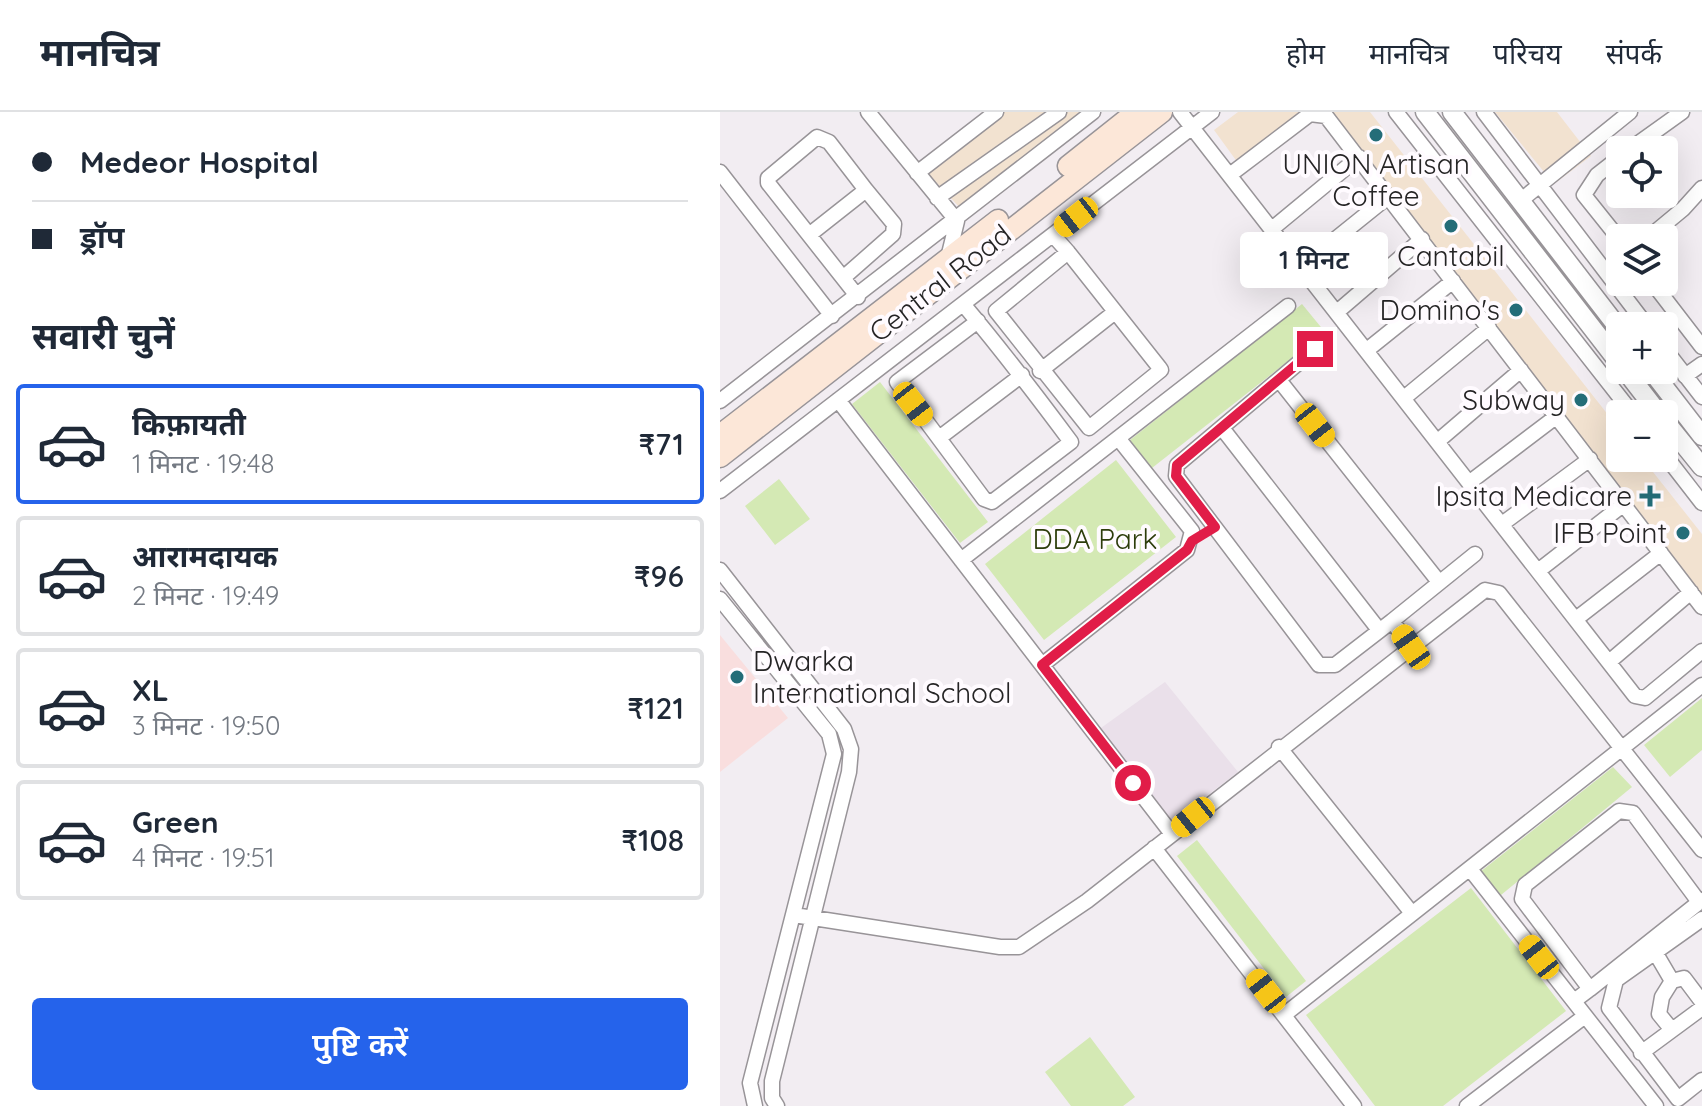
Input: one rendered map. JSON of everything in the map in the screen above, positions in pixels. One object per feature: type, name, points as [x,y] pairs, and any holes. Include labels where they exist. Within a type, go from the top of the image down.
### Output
[{"type":"main road","name":"Central Road","points":[[720,435],[1136,112]]},
{"type":"main road","name":"Central Road","points":[[720,457],[1162,112]]},
{"type":"street","points":[[868,112],[957,221]]},
{"type":"street","points":[[920,177],[996,112]]},
{"type":"street","points":[[937,198],[1059,112]]},
{"type":"street","points":[[720,401],[957,221],[1093,112]]},
{"type":"street","points":[[1180,112],[1194,126],[1635,696],[1645,698],[1702,651]]},
{"type":"street","points":[[720,491],[1212,112]]},
{"type":"street","points":[[1396,112],[1622,400]]},
{"type":"street","points":[[1425,112],[1606,346]]},
{"type":"street","points":[[1452,112],[1606,312]]},
{"type":"street","points":[[1484,112],[1636,312]]},
{"type":"street","points":[[1520,201],[1630,112]]},
{"type":"street","points":[[1649,136],[1682,112]]},
{"type":"street","points":[[1231,174],[1310,114],[1326,116],[1702,607]]},
{"type":"street","points":[[843,278],[895,230],[894,224],[824,138],[817,137],[772,171],[768,183],[809,235],[858,297]]},
{"type":"street","points":[[1273,228],[1359,157]]},
{"type":"street","points":[[1606,168],[1597,175],[1584,195],[1607,224]]},
{"type":"street","points":[[720,172],[832,316]]},
{"type":"street","points":[[1665,224],[1702,188]]},
{"type":"street","points":[[809,235],[866,190]]},
{"type":"street","points":[[1302,266],[1389,196]]},
{"type":"street","points":[[948,258],[957,221]]},
{"type":"street","points":[[1053,235],[1161,370],[1089,428]]},
{"type":"street","points":[[1337,312],[1422,239]]},
{"type":"street","points":[[1042,665],[1187,550],[1192,541],[1192,531],[1112,443],[1089,428],[1040,371],[996,311],[1068,252]]},
{"type":"street","points":[[1367,350],[1453,281]]},
{"type":"street","points":[[1663,296],[1702,347]]},
{"type":"street","points":[[963,304],[1022,375],[1087,462]]},
{"type":"street","points":[[961,560],[1288,306]]},
{"type":"street","points":[[1040,371],[1115,312]]},
{"type":"street","points":[[978,321],[897,382],[984,499],[992,502],[1071,442]]},
{"type":"street","points":[[1404,398],[1489,328]]},
{"type":"street","points":[[1315,349],[1175,471],[1319,665],[1335,665],[1475,554]]},
{"type":"street","points":[[1685,376],[1702,364]]},
{"type":"street","points":[[1678,367],[1702,397]]},
{"type":"street","points":[[1438,441],[1521,370]]},
{"type":"street","points":[[939,438],[1022,375]]},
{"type":"street","points":[[1279,380],[1439,582]]},
{"type":"street","points":[[1636,384],[1648,400]]},
{"type":"street","points":[[1662,384],[1702,436]]},
{"type":"street","points":[[838,400],[1172,834]]},
{"type":"street","points":[[1470,482],[1557,416]]},
{"type":"street","points":[[1222,428],[1379,630]]},
{"type":"street","points":[[1678,437],[1702,467]]},
{"type":"street","points":[[1502,524],[1590,459]]},
{"type":"street","points":[[1678,472],[1702,503]]},
{"type":"street","points":[[1538,571],[1624,504]]},
{"type":"street","points":[[1192,541],[1215,527]]},
{"type":"street","points":[[1576,619],[1661,553]]},
{"type":"street","points":[[720,570],[844,729],[851,749],[849,772],[772,1081],[772,1098],[777,1106]]},
{"type":"street","points":[[794,915],[1000,947],[1019,947],[1087,901],[1479,592],[1499,593],[1702,850]]},
{"type":"street","points":[[1609,662],[1691,592]]},
{"type":"street","points":[[720,599],[829,734],[834,754],[750,1083],[755,1106]]},
{"type":"street","points":[[1392,621],[1411,647]]},
{"type":"street","points":[[1284,1015],[1702,685]]},
{"type":"street","points":[[1279,747],[1411,912]]},
{"type":"street","points":[[1574,1001],[1590,989],[1701,901],[1633,813],[1619,811],[1525,885],[1522,899],[1590,989]]},
{"type":"street","points":[[1154,848],[1354,1106]]},
{"type":"street","points":[[1470,869],[1656,1106]]},
{"type":"street","points":[[1702,919],[1616,980],[1609,999],[1612,1015],[1681,1103],[1702,1080]]},
{"type":"street","points":[[1655,952],[1672,981]]},
{"type":"street","points":[[1641,1053],[1672,1030],[1702,1005],[1684,978],[1672,981],[1662,997],[1659,1014],[1672,1030]]},
{"type":"street","points":[[1467,1106],[1585,1016]]},
{"type":"shaded area","points":[[985,112],[1087,112],[962,210],[919,164]]},
{"type":"shaded area","points":[[1238,112],[1370,112],[1606,412],[1606,472],[1653,472],[1702,534],[1702,598],[1330,114],[1305,113],[1238,163],[1214,130]]},
{"type":"shaded area","points":[[1495,112],[1557,112],[1591,156],[1554,184]]},
{"type":"shaded area","name":"Dwarka International School","points":[[720,635],[788,718],[720,772]]},
{"type":"shaded area","points":[[1165,682],[1238,772],[1167,826],[1094,733]]},
{"type":"green space","points":[[1302,304],[1325,332],[1152,468],[1130,440]]},
{"type":"green space","points":[[880,382],[988,522],[960,543],[852,404]]},
{"type":"green space","name":"DDA Park","points":[[1116,460],[1176,537],[1044,640],[985,564]]},
{"type":"green space","points":[[779,479],[810,519],[775,545],[745,506]]},
{"type":"green space","points":[[1702,698],[1702,750],[1670,777],[1644,745]]},
{"type":"green space","points":[[1613,767],[1632,787],[1501,895],[1480,872]]},
{"type":"green space","points":[[1197,840],[1306,981],[1286,997],[1177,856]]},
{"type":"green space","points":[[1471,888],[1566,1011],[1443,1106],[1375,1106],[1306,1015]]},
{"type":"green space","points":[[1090,1037],[1135,1097],[1123,1106],[1071,1106],[1045,1072]]},
{"type":"place","name":"UNION Artisan Coffee","points":[[1376,135]]},
{"type":"place","name":"Cantabil","points":[[1451,226]]},
{"type":"place","name":"Domino's","points":[[1516,310]]},
{"type":"place","name":"Subway","points":[[1581,400]]},
{"type":"place","name":"Ipsita Medicare","points":[[1650,496]]},
{"type":"place","name":"IFB Point","points":[[1683,533]]},
{"type":"place","name":"Dwarka International School","points":[[737,677]]},
{"type":"route","points":[[1133,783],[1042,665],[1187,550],[1192,541],[1215,527],[1176,476],[1177,465],[1315,349]]}]
